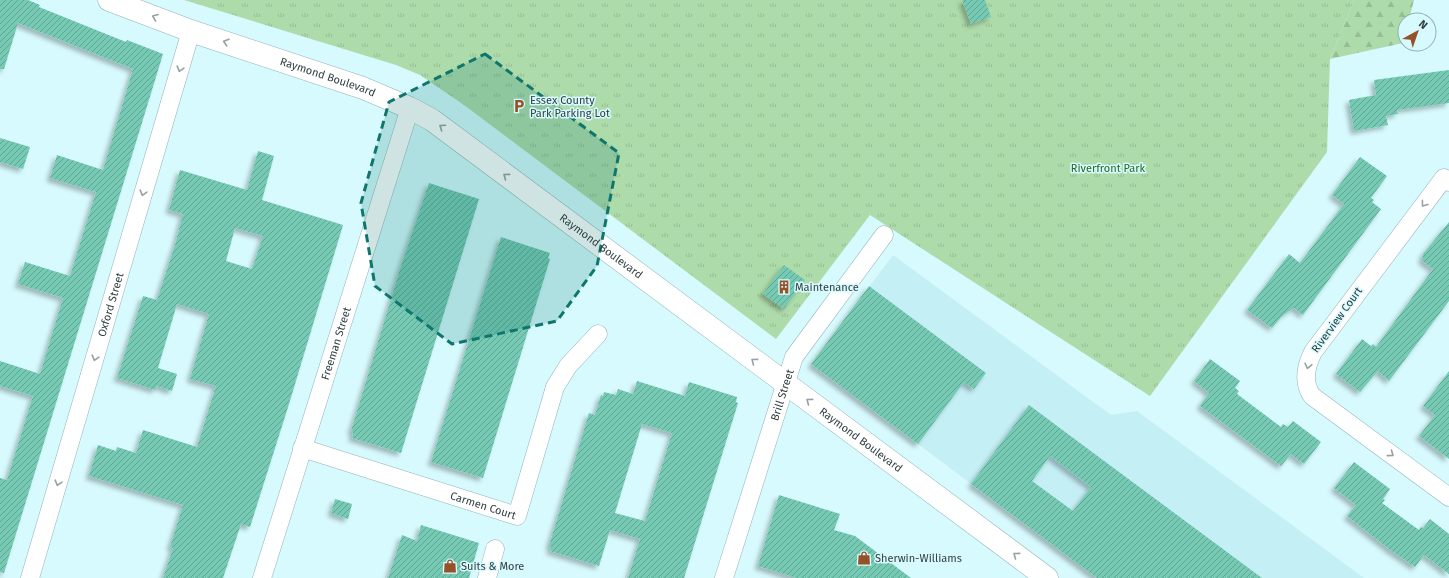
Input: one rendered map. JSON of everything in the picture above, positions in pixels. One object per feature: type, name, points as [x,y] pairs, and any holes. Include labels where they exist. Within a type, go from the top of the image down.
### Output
[{"type":"main road","name":"Raymond Boulevard","points":[[109,0],[191,31],[363,88],[410,108],[447,131],[1047,578]]},
{"type":"street","name":"Oxford Street","points":[[30,578],[191,31]]},
{"type":"street","name":"Freeman Street","points":[[262,578],[410,108]]},
{"type":"street","name":"Riverview Court","points":[[1449,182],[1444,178],[1313,352],[1307,363],[1306,377],[1309,392],[1312,396],[1449,497]]},
{"type":"street","name":"Brill Street","points":[[724,578],[794,357],[884,235]]},
{"type":"street","name":"Carmen Court","points":[[302,448],[517,516],[555,387],[568,366],[598,334]]},
{"type":"street","points":[[487,578],[495,549]]},
{"type":"highlighted area","points":[[485,54],[619,153],[597,266],[557,321],[452,344],[375,286],[361,203],[389,102]]},
{"type":"shaded area","points":[[893,255],[1111,415],[1137,411],[1364,578],[1097,578],[811,364]]},
{"type":"green space","name":"Riverfront Park","points":[[184,0],[1354,0],[1330,59],[1327,152],[1150,396],[870,215],[776,339],[464,105],[420,75],[396,65]]},
{"type":"green space","points":[[1354,0],[1414,0],[1411,12],[1397,12],[1397,44],[1330,59]]},
{"type":"building","points":[[0,0],[28,0],[40,5],[39,7],[126,42],[127,40],[163,54],[4,573],[0,572],[0,478],[7,480],[33,396],[0,386],[0,361],[40,374],[63,298],[18,284],[25,262],[70,276],[96,192],[50,178],[57,155],[103,170],[133,69],[18,23],[4,69],[0,69]]},
{"type":"building","points":[[962,0],[985,0],[991,17],[971,24]]},
{"type":"building","points":[[1449,70],[1449,103],[1397,110],[1398,114],[1386,116],[1388,125],[1354,131],[1349,100],[1376,95],[1374,80]]},
{"type":"building","points":[[0,138],[30,147],[23,169],[0,162]]},
{"type":"building","points":[[258,151],[274,156],[262,200],[343,225],[250,527],[241,524],[223,578],[163,578],[173,548],[170,547],[183,505],[89,476],[98,445],[116,451],[117,447],[136,453],[143,430],[197,447],[216,386],[190,379],[209,314],[177,304],[158,368],[177,374],[172,391],[157,386],[155,390],[117,378],[143,296],[157,300],[175,245],[183,214],[169,210],[180,170],[247,190]],"holes":[[[235,228],[263,236],[252,269],[226,261]]]},
{"type":"building","points":[[1360,157],[1387,176],[1371,198],[1374,200],[1372,202],[1381,209],[1303,315],[1294,308],[1283,315],[1272,328],[1247,310],[1289,254],[1300,263],[1344,204],[1332,195]]},
{"type":"building","points":[[429,183],[479,199],[401,453],[352,438],[353,432],[351,431],[400,269]]},
{"type":"building","points":[[1449,222],[1449,301],[1389,381],[1378,371],[1360,392],[1336,374],[1362,339],[1371,346],[1373,344],[1376,347],[1433,269],[1422,261],[1423,254]]},
{"type":"building","points":[[501,237],[550,253],[548,258],[550,259],[483,478],[431,462]]},
{"type":"building","name":"Maintenance","points":[[784,265],[805,280],[784,309],[763,294]]},
{"type":"building","points":[[869,286],[986,373],[974,389],[964,382],[918,444],[811,364]]},
{"type":"building","points":[[1210,359],[1240,381],[1235,388],[1239,391],[1237,394],[1281,427],[1283,424],[1288,427],[1293,421],[1321,442],[1304,464],[1291,454],[1281,466],[1200,406],[1209,393],[1194,381]]},
{"type":"building","points":[[1449,371],[1449,459],[1419,436],[1435,415],[1423,406]]},
{"type":"building","points":[[637,381],[685,396],[689,382],[737,397],[736,402],[738,403],[684,578],[628,578],[640,539],[610,530],[599,566],[550,551],[551,546],[549,546],[589,413],[595,415],[601,395],[603,396],[604,392],[616,395],[618,389],[633,394]],"holes":[[[642,424],[672,433],[645,521],[615,513]]]},
{"type":"building","points":[[1029,405],[1262,578],[1097,578],[971,484]],"holes":[[[1050,456],[1091,487],[1073,511],[1032,481]]]},
{"type":"building","points":[[1354,462],[1390,489],[1382,503],[1419,530],[1421,527],[1423,528],[1430,519],[1449,534],[1449,574],[1424,555],[1415,567],[1347,516],[1356,505],[1334,488]]},
{"type":"building","points":[[779,495],[840,514],[834,530],[855,536],[911,578],[796,578],[758,566]]},
{"type":"building","points":[[335,499],[352,504],[348,519],[331,513]]},
{"type":"building","points":[[421,525],[479,543],[469,578],[388,578],[402,535],[417,541]]},
{"type":"place","name":"Essex County Park Parking Lot","points":[[519,106]]},
{"type":"place","name":"Maintenance","points":[[784,287]]},
{"type":"place","name":"Sherwin-Williams","points":[[864,558]]},
{"type":"place","name":"Suits & More","points":[[450,566]]}]
